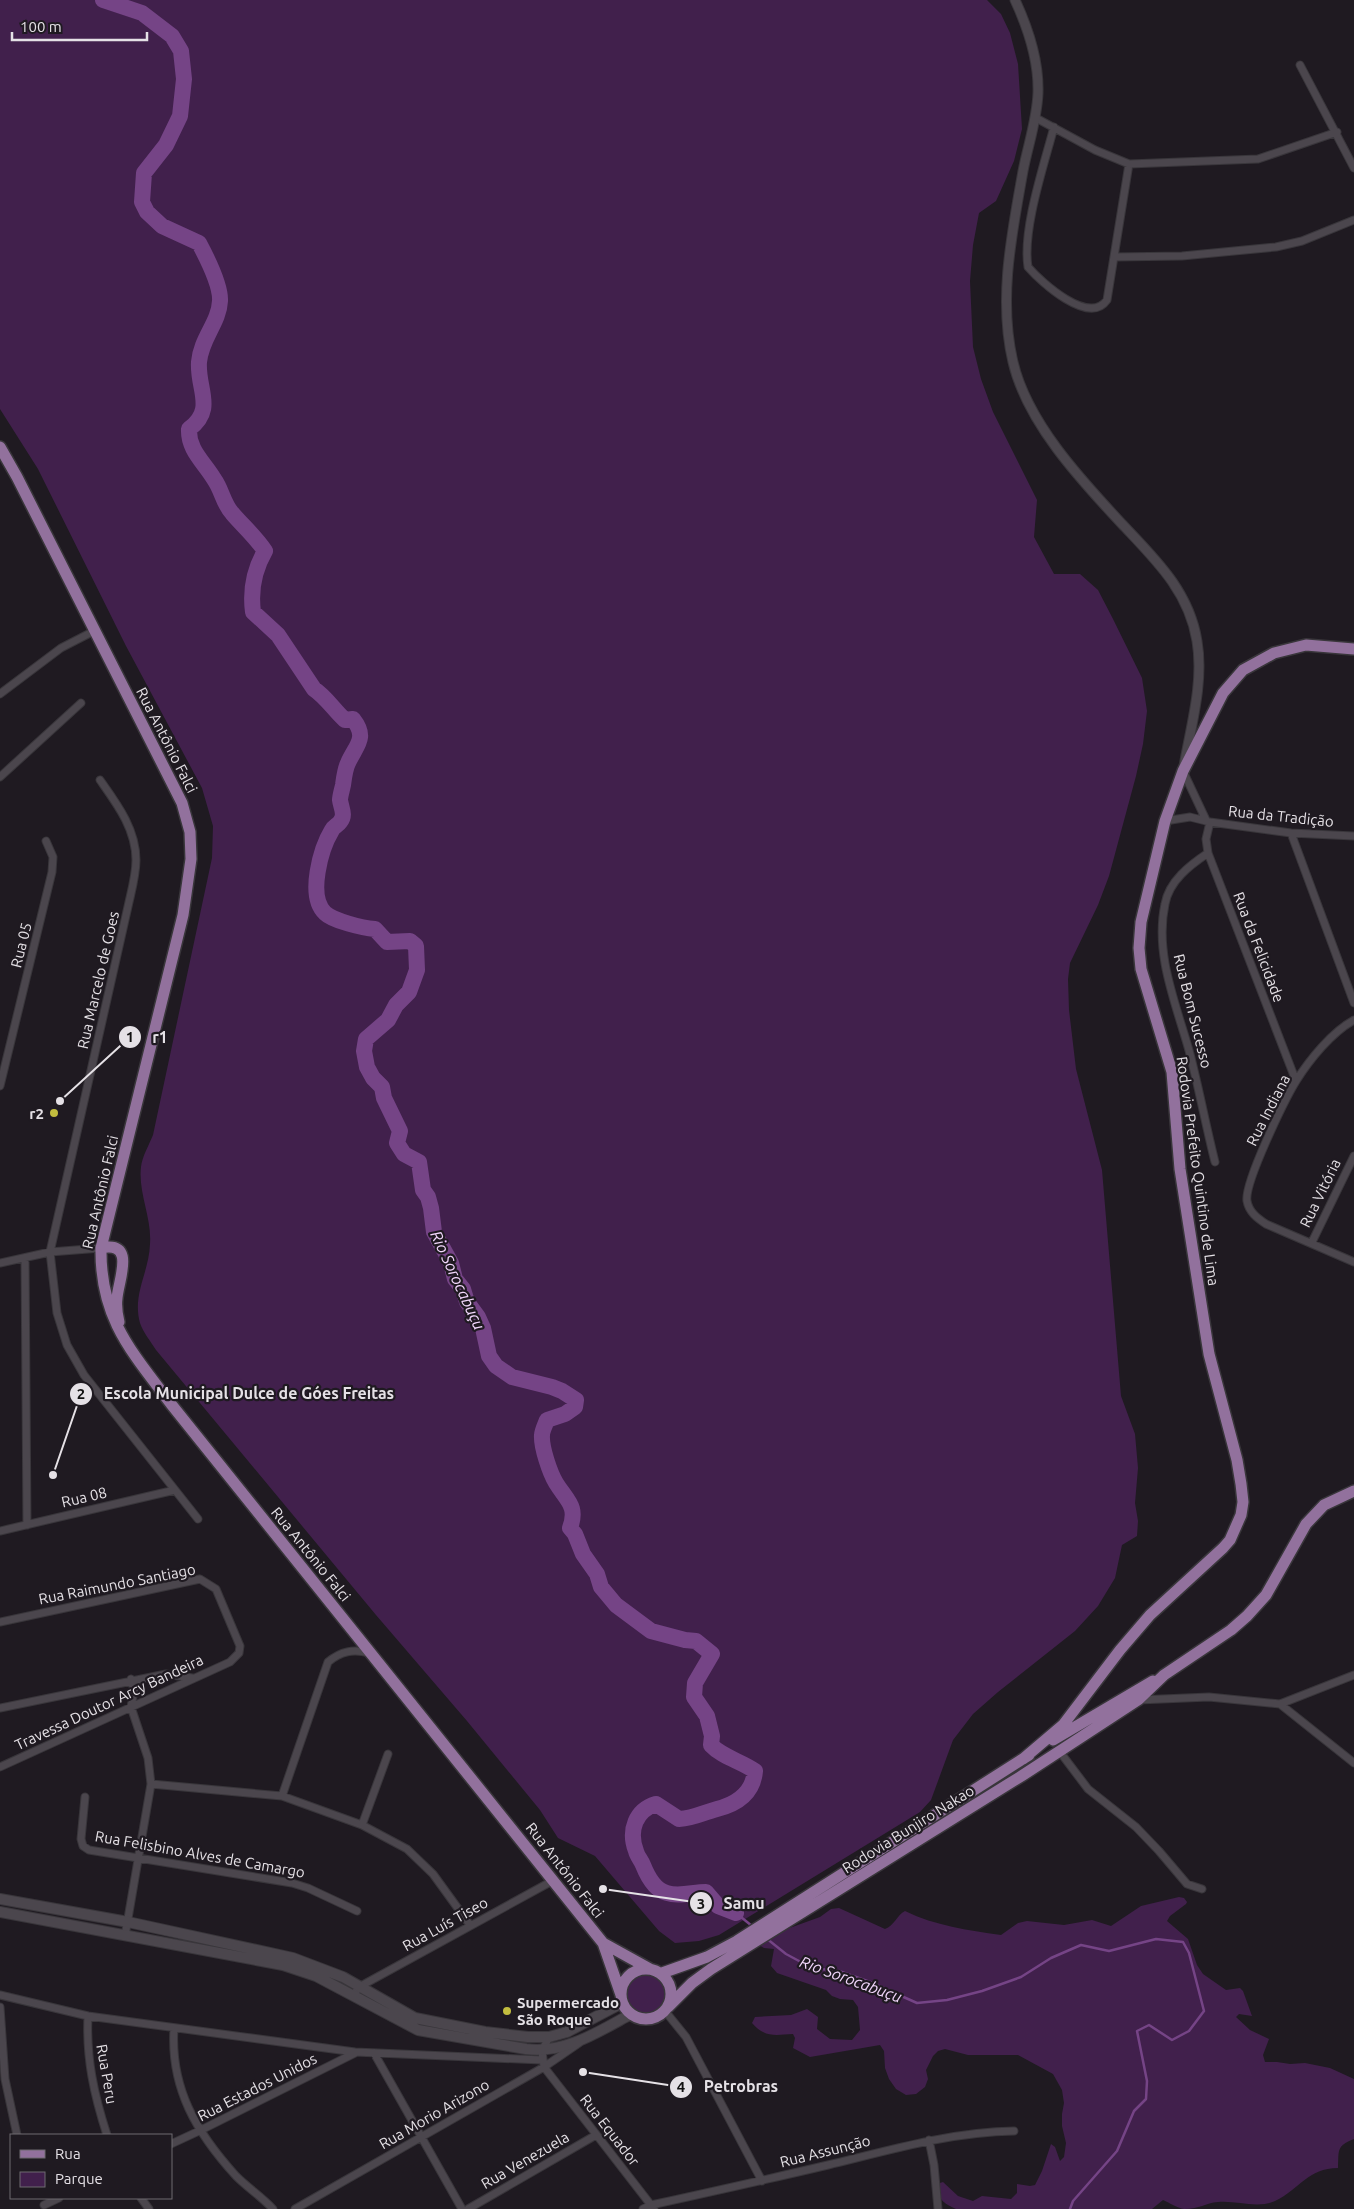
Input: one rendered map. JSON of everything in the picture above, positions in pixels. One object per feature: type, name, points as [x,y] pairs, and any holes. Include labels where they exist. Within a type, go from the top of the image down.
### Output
[{"type":"main road","name":"Rua Antônio Falci","points":[[0,447],[182,803],[190,832],[190,859],[183,915],[101,1248],[100,1269],[110,1315],[127,1346],[171,1404],[603,1943],[621,1999]]},
{"type":"main road","name":"Rodovia Prefeito Quintino de Lima","points":[[1023,1759],[1063,1725],[1120,1650],[1150,1615],[1230,1540],[1241,1515],[1243,1502],[1237,1460],[1209,1354],[1180,1169],[1172,1072],[1145,982],[1140,955],[1141,922],[1165,821],[1183,771],[1223,693],[1243,670],[1274,653],[1306,645],[1354,649]]},
{"type":"main road","points":[[101,1248],[109,1246],[118,1249],[122,1254],[123,1263],[116,1300],[119,1324],[127,1346]]},
{"type":"main road","name":"Rodovia Bunjiro Nakao","points":[[666,2009],[692,1983],[711,1968],[805,1912],[996,1790],[1060,1752],[1138,1700],[1164,1676],[1231,1630],[1266,1595],[1306,1524],[1324,1505],[1354,1491]]},
{"type":"main road","name":"Rodovia Bunjiro Nakao","points":[[662,1973],[707,1957],[737,1941],[1023,1759],[1138,1688],[1164,1676]]},
{"type":"main road","points":[[996,1790],[1044,1757],[1074,1728],[1094,1686]]},
{"type":"main road","points":[[621,1999],[574,2029],[549,2037],[528,2037],[485,2032],[415,2018],[356,1991],[283,1965],[1,1912],[2,1900],[128,1922],[293,1958],[343,1977],[356,1991],[418,2030],[526,2049],[543,2060],[559,2048],[584,2039],[631,2014]]},
{"type":"main road","name":"Rua Antônio Falci","points":[[603,1943],[650,1969]]},
{"type":"main road","points":[[650,1969],[662,1973],[668,1980],[671,1989],[671,1998],[666,2009],[657,2017],[648,2019],[639,2018],[631,2014],[621,1999],[622,1986],[633,1972],[650,1969]]},
{"type":"main road","points":[[520,2060],[526,2049]]},
{"type":"street","points":[[1014,0],[1030,38],[1038,91],[1036,118],[1024,170],[1006,290],[1005,313],[1012,362],[1027,400],[1042,425],[1072,466],[1106,507],[1154,557],[1182,595],[1197,641],[1199,660],[1197,688],[1183,771]]},
{"type":"street","points":[[1300,65],[1337,132],[1354,168]]},
{"type":"street","points":[[1036,118],[1095,150],[1129,164],[1258,159],[1337,132]]},
{"type":"street","points":[[1054,128],[1033,209],[1027,252],[1028,267],[1059,295],[1087,308],[1103,306],[1109,292],[1129,164]]},
{"type":"street","points":[[1114,257],[1182,256],[1276,247],[1302,241],[1354,220]]},
{"type":"street","points":[[0,694],[61,648],[94,631]]},
{"type":"street","points":[[0,777],[81,703]]},
{"type":"street","name":"Rua da Tradição","points":[[1183,771],[1208,821]]},
{"type":"street","name":"Rua Marcelo de Goes","points":[[100,780],[123,811],[133,838],[136,860],[119,948],[50,1252],[57,1313],[68,1345],[84,1375],[198,1519]]},
{"type":"street","name":"Rua da Tradição","points":[[1165,821],[1190,817],[1291,833],[1354,836]]},
{"type":"street","name":"Rua da Felicidade","points":[[1208,821],[1206,839],[1208,853],[1296,1081]]},
{"type":"street","points":[[1291,833],[1354,1003]]},
{"type":"street","name":"Rua 05","points":[[0,1086],[52,872],[53,857],[46,841]]},
{"type":"street","name":"Rua Bom Sucesso","points":[[1208,853],[1193,863],[1172,886],[1165,904],[1163,945],[1165,965],[1190,1055],[1214,1162]]},
{"type":"street","name":"Rua Indiana","points":[[1312,1242],[1266,1224],[1254,1216],[1247,1202],[1248,1186],[1254,1168],[1296,1081],[1336,1034],[1354,1020]]},
{"type":"street","name":"Rua Vitória","points":[[1312,1242],[1354,1156]]},
{"type":"street","points":[[1312,1242],[1354,1262]]},
{"type":"street","points":[[0,1263],[50,1252],[101,1248]]},
{"type":"street","points":[[25,1258],[27,1525]]},
{"type":"street","name":"Rua 08","points":[[0,1531],[175,1490]]},
{"type":"street","name":"Rua Raimundo Santiago","points":[[0,1622],[200,1579],[216,1589],[238,1639],[239,1653],[230,1662]]},
{"type":"street","points":[[282,1796],[328,1662],[336,1655],[357,1650],[373,1654]]},
{"type":"street","name":"Travessa Doutor Arcy Bandeira","points":[[0,1767],[230,1662]]},
{"type":"street","points":[[0,1708],[166,1674],[192,1678]]},
{"type":"street","points":[[1138,1700],[1209,1697],[1280,1704],[1354,1675]]},
{"type":"street","points":[[125,1936],[151,1784],[148,1758],[132,1707],[134,1691],[131,1680]]},
{"type":"street","points":[[1280,1704],[1354,1763]]},
{"type":"street","points":[[1060,1752],[1088,1790],[1136,1828],[1159,1851],[1187,1884],[1202,1889]]},
{"type":"street","points":[[362,1825],[388,1754]]},
{"type":"street","points":[[151,1784],[282,1796],[362,1825],[407,1849],[433,1874],[470,1926]]},
{"type":"street","name":"Rua Felisbino Alves de Camargo","points":[[85,1796],[81,1839],[83,1846],[89,1850],[292,1883],[308,1888],[357,1911]]},
{"type":"street","name":"Rua Luís Tiseo","points":[[356,1991],[554,1880]]},
{"type":"street","points":[[0,1995],[88,2016],[355,2052],[543,2060],[549,2037]]},
{"type":"street","points":[[0,2007],[5,2078],[17,2134]]},
{"type":"street","points":[[666,2009],[686,2037],[762,2181]]},
{"type":"street","name":"Rua Peru","points":[[88,2016],[87,2041],[89,2065],[94,2092],[107,2134]]},
{"type":"street","points":[[174,2028],[173,2045],[183,2095],[200,2131],[237,2176],[274,2209]]},
{"type":"street","name":"Rua Morio Arizono","points":[[295,2209],[420,2138],[543,2060],[584,2039]]},
{"type":"street","name":"Rua Estados Unidos","points":[[172,2144],[355,2052]]},
{"type":"street","points":[[374,2053],[420,2138],[462,2209]]},
{"type":"street","name":"Rua Equador","points":[[543,2060],[596,2136],[653,2207]]},
{"type":"street","name":"Rua Assunção","points":[[643,2209],[929,2140],[1014,2131]]},
{"type":"street","name":"Rua Venezuela","points":[[468,2209],[596,2136]]},
{"type":"street","points":[[929,2140],[934,2165],[938,2209]]},
{"type":"street","points":[[45,2207],[57,2199]]},
{"type":"green space","points":[[0,0],[987,0],[1001,14],[1010,33],[1018,64],[1022,129],[1014,161],[996,201],[979,213],[973,245],[970,281],[973,347],[981,379],[993,412],[1037,500],[1034,537],[1054,574],[1080,574],[1098,590],[1142,678],[1147,711],[1143,744],[1136,776],[1109,876],[1098,905],[1070,963],[1068,979],[1069,1010],[1076,1069],[1102,1170],[1121,1396],[1135,1434],[1138,1468],[1135,1503],[1138,1521],[1137,1536],[1122,1545],[1115,1578],[1098,1606],[1075,1631],[973,1714],[953,1740],[931,1800],[920,1812],[719,1935],[699,1941],[675,1943],[659,1931],[595,1856],[558,1838],[540,1810],[467,1721],[376,1615],[156,1350],[140,1323],[138,1312],[139,1293],[150,1244],[149,1225],[141,1186],[141,1167],[153,1135],[212,858],[213,826],[202,788],[126,646],[38,469],[0,409]]},
{"type":"green space","points":[[1179,1897],[1184,1898],[1187,1902],[1186,1904],[1170,1916],[1167,1921],[1188,1939],[1197,1965],[1203,1974],[1226,1990],[1240,1988],[1243,1991],[1252,2016],[1239,2014],[1236,2017],[1250,2030],[1269,2039],[1263,2055],[1265,2062],[1305,2063],[1330,2068],[1354,2079],[1354,2139],[1341,2147],[1338,2157],[1338,2168],[1319,2171],[1311,2175],[1275,2201],[1261,2204],[1218,2202],[1184,2209],[1163,2200],[1152,2209],[956,2209],[947,2205],[940,2197],[940,2183],[943,2182],[958,2196],[973,2201],[982,2196],[1011,2199],[1017,2193],[1017,2184],[1035,2185],[1051,2144],[1055,2147],[1060,2161],[1064,2157],[1066,2143],[1062,2126],[1062,2114],[1064,2103],[1062,2090],[1053,2074],[1018,2055],[968,2055],[945,2049],[938,2051],[933,2056],[926,2070],[928,2079],[925,2087],[916,2094],[906,2095],[896,2089],[889,2079],[885,2068],[884,2051],[880,2045],[810,2057],[793,2048],[795,2038],[793,2034],[771,2035],[761,2031],[752,2023],[755,2017],[791,2015],[807,2009],[818,2017],[817,2029],[830,2039],[852,2040],[860,2030],[858,2007],[853,2000],[840,1999],[832,1996],[826,1990],[777,1973],[771,1966],[774,1949],[764,1948],[759,1945],[773,1934],[820,1917],[831,1909],[839,1908],[885,1929],[905,1911],[940,1924],[1001,1935],[1018,1923],[1027,1921],[1064,1925],[1092,1920],[1111,1926],[1141,1906]]},
{"type":"green space","points":[[651,1974],[658,1977],[664,1983],[667,1994],[666,2002],[658,2011],[651,2014],[643,2014],[636,2011],[628,2002],[627,1990],[630,1983],[639,1975]]},
{"type":"waterway","name":"Rio Sorocabuçu","points":[[103,0],[142,13],[172,36],[181,51],[184,79],[180,116],[166,145],[144,173],[142,202],[147,212],[162,226],[199,243],[213,272],[220,295],[217,316],[200,353],[199,372],[204,406],[202,414],[189,429],[191,443],[197,456],[217,483],[229,509],[265,551],[258,565],[254,580],[252,595],[253,612],[278,635],[314,689],[345,720],[353,719],[360,731],[359,741],[348,763],[345,774],[340,800],[343,817],[332,830],[320,860],[316,884],[320,905],[325,913],[334,919],[356,926],[375,929],[387,942],[410,941],[416,946],[417,970],[409,992],[396,1005],[388,1020],[366,1039],[364,1051],[367,1067],[373,1078],[382,1087],[384,1098],[400,1131],[397,1143],[404,1154],[419,1162],[423,1190],[428,1197],[431,1208],[434,1232],[451,1263],[455,1279],[463,1289],[467,1302],[478,1317],[483,1328],[489,1356],[496,1366],[512,1377],[552,1387],[576,1400],[575,1407],[565,1414],[547,1420],[542,1432],[542,1440],[551,1473],[572,1509],[573,1514],[570,1528],[575,1534],[583,1554],[597,1574],[601,1587],[616,1605],[651,1631],[696,1641],[712,1654],[695,1683],[694,1697],[707,1716],[712,1736],[711,1745],[721,1753],[755,1771],[751,1786],[737,1801],[690,1818],[679,1819],[656,1804],[643,1811],[639,1816],[633,1836],[637,1855],[658,1889],[676,1895],[706,1892],[718,1906],[736,1913]]},
{"type":"waterway","name":"Rio Sorocabuçu","points":[[736,1913],[752,1926]]},
{"type":"waterway","name":"Rio Sorocabuçu","points":[[766,1938],[786,1954],[812,1968],[839,1971],[870,1982],[917,2003],[947,2000],[982,1991],[1021,1977],[1051,1958],[1081,1945],[1109,1951],[1156,1939],[1183,1942],[1189,1953],[1204,2011],[1189,2031],[1172,2040],[1149,2025],[1137,2031],[1147,2081],[1146,2099],[1134,2111],[1117,2151],[1073,2201],[1070,2209]]},
{"type":"place","name":"r1","points":[[60,1101]]},
{"type":"place","name":"r2","points":[[54,1113]]},
{"type":"place","name":"Escola Municipal Dulce de Góes Freitas","points":[[53,1475]]},
{"type":"place","name":"Samu","points":[[603,1889]]},
{"type":"place","name":"Supermercado São Roque","points":[[507,2011]]},
{"type":"place","name":"Petrobras","points":[[583,2072]]}]
